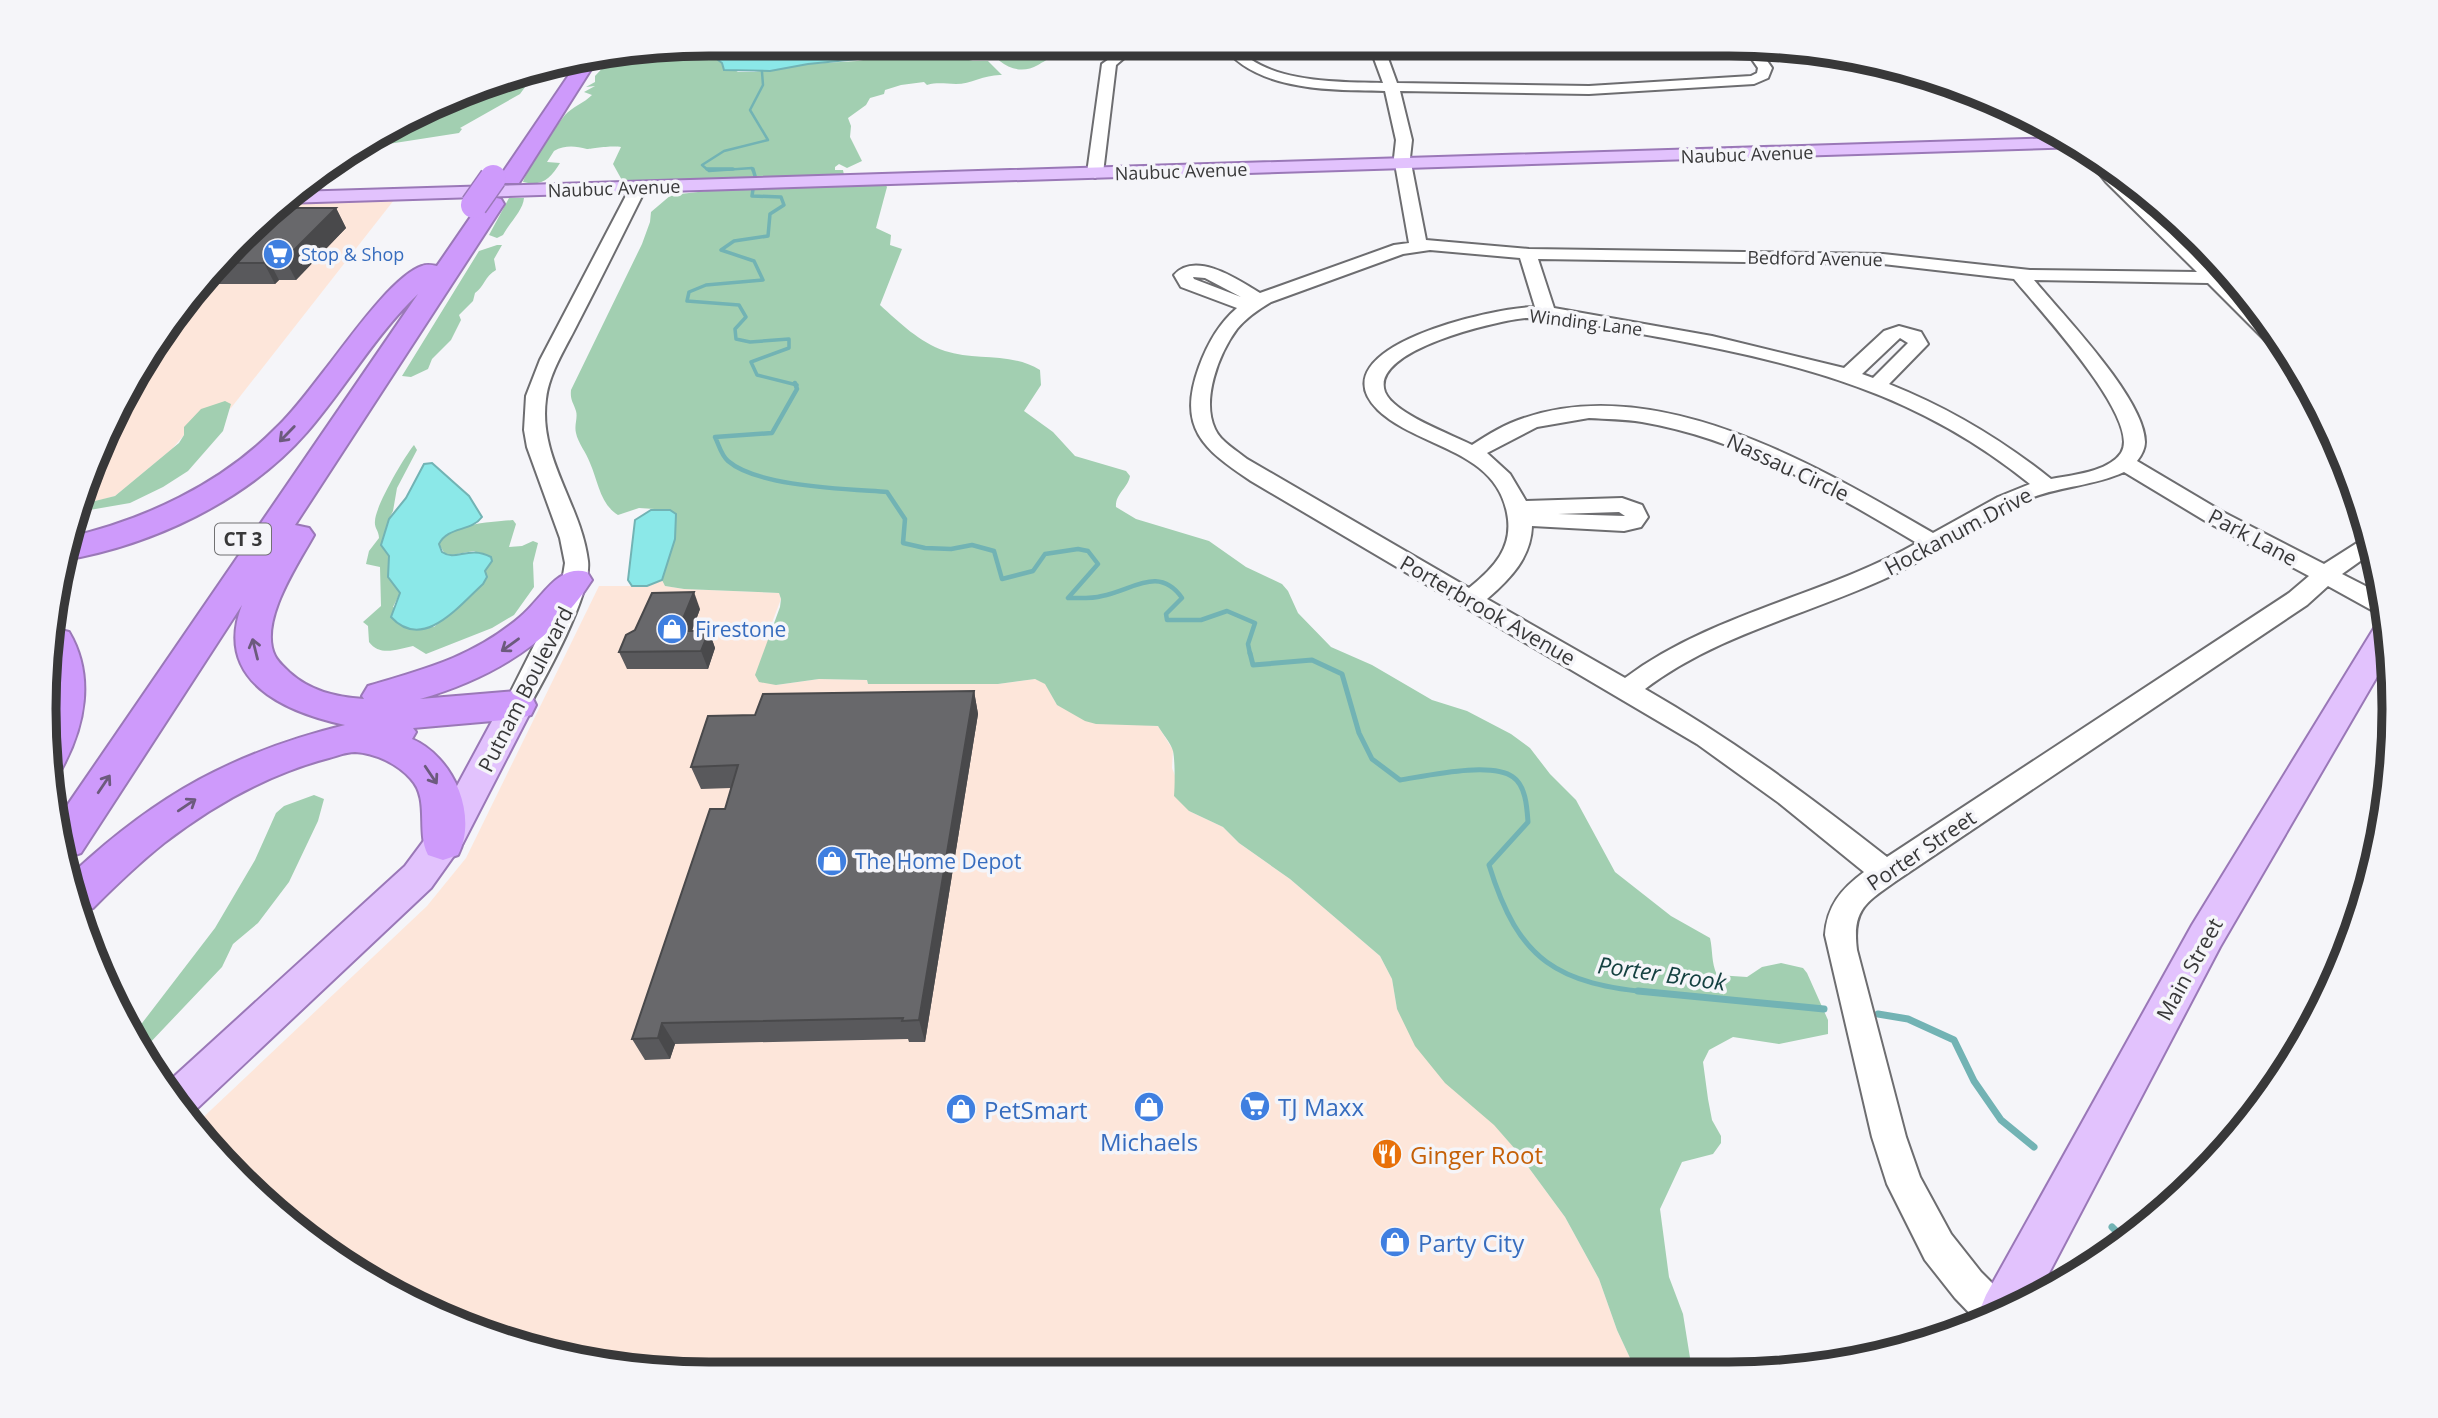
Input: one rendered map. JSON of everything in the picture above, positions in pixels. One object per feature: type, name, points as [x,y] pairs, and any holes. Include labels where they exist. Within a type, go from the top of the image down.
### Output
[{"type":"highway","name":"CT 3","points":[[63,799],[428,272],[582,69]]},
{"type":"highway","name":"CT 3","points":[[69,836],[366,393],[567,72]]},
{"type":"highway","points":[[77,546],[126,533],[171,514],[211,492],[256,462],[292,429],[394,303],[428,272]]},
{"type":"highway","points":[[366,393],[364,414],[276,575],[254,630],[254,651],[261,666],[277,685],[299,698],[328,709],[365,714],[512,715]]},
{"type":"highway","points":[[299,698],[371,698],[457,675],[519,639],[545,615],[575,580]]},
{"type":"highway","points":[[57,734],[64,715],[66,699],[65,665],[59,649]]},
{"type":"highway","points":[[82,891],[141,838],[221,783],[298,750],[350,738],[512,715]]},
{"type":"highway","points":[[350,738],[396,748],[425,765],[435,777],[442,797],[443,843]]},
{"type":"main road","name":"Naubuc Avenue","points":[[303,198],[2057,144]]},
{"type":"main road","name":"Main Street","points":[[2010,1298],[2206,936],[2379,647]]},
{"type":"main road","name":"Putnam Boulevard","points":[[183,1096],[418,877],[443,843],[512,715]]},
{"type":"street","points":[[1095,173],[1109,64],[1119,56]]},
{"type":"street","points":[[1238,56],[1300,81],[1332,87],[1597,90],[1746,82],[1761,77],[1766,70],[1757,57]]},
{"type":"street","points":[[1382,56],[1411,164],[1418,246]]},
{"type":"street","points":[[2117,184],[2250,315]]},
{"type":"street","name":"Putnam Boulevard","points":[[512,715],[564,612],[575,580],[575,550],[534,430],[536,396],[550,360],[638,188]]},
{"type":"street","name":"Bedford Avenue","points":[[1418,246],[1527,254],[1883,259],[2020,275],[2212,278]]},
{"type":"street","name":"Porterbrook Avenue","points":[[1418,246],[1393,252],[1255,304],[1224,331],[1199,392],[1200,417],[1212,440],[1232,459],[1258,476],[1626,690],[1747,765],[1810,811],[1886,873]]},
{"type":"street","points":[[1527,254],[1547,314]]},
{"type":"street","points":[[2020,275],[2126,411],[2135,444],[2132,454],[2124,463]]},
{"type":"street","name":"Winding Lane","points":[[1471,600],[1496,578],[1512,559],[1520,540],[1520,513],[1500,478],[1473,453],[1384,406],[1374,391],[1376,373],[1387,359],[1400,351],[1473,322],[1512,314],[1547,314],[1758,349],[1849,375],[1931,409],[2011,457],[2046,486]]},
{"type":"street","points":[[1849,375],[1891,335],[1904,333],[1914,336],[1918,344],[1877,385]]},
{"type":"street","name":"Nassau Circle","points":[[1473,453],[1518,428],[1560,416],[1599,413],[1661,421],[1727,438],[1785,461],[1840,488],[1934,543]]},
{"type":"street","name":"Hockanum Drive","points":[[1626,690],[1685,649],[1846,587],[1934,543],[2005,502],[2046,486],[2103,474],[2124,463]]},
{"type":"street","name":"Park Lane","points":[[2124,463],[2216,517],[2372,600]]},
{"type":"street","name":"Porter Street","points":[[1990,1307],[1952,1267],[1925,1226],[1905,1184],[1889,1137],[1866,1035],[1842,950],[1839,923],[1849,900],[2257,628],[2306,594],[2342,561],[2362,549]]},
{"type":"shaded area","points":[[394,200],[231,408],[184,435],[172,449],[115,496],[90,503],[123,420],[166,346],[218,278],[247,247],[297,203]]},
{"type":"shaded area","points":[[662,580],[665,586],[684,589],[779,593],[781,599],[770,628],[776,685],[819,679],[867,680],[868,684],[998,684],[1035,679],[1045,683],[1057,705],[1133,724],[1158,726],[1173,750],[1172,768],[1189,811],[1223,827],[1239,843],[1290,879],[1380,956],[1392,979],[1397,1009],[1515,1149],[1565,1217],[1599,1279],[1632,1362],[666,1361],[540,1340],[459,1312],[382,1275],[311,1227],[247,1171],[201,1119],[427,906],[466,858],[599,586],[647,586]]},
{"type":"green space","points":[[709,56],[738,72],[754,72],[888,56],[934,59],[941,56],[984,56],[969,61],[988,61],[1002,75],[962,84],[927,85],[924,82],[901,85],[870,98],[866,105],[848,118],[851,126],[850,137],[862,161],[847,168],[839,164],[835,167],[835,170],[843,170],[844,175],[623,182],[613,164],[621,147],[570,147],[554,151],[547,162],[560,163],[545,180],[536,183],[523,182],[565,115],[592,95],[584,92],[595,86],[586,87],[595,82],[595,76],[605,65],[666,57]]},
{"type":"green space","points":[[1050,56],[1038,65],[1023,70],[1008,66],[996,57]]},
{"type":"green space","points":[[529,81],[520,94],[460,128],[462,129],[459,133],[378,146],[459,106]]},
{"type":"green space","points":[[885,184],[887,187],[876,228],[891,235],[890,245],[902,249],[880,305],[918,337],[945,351],[1018,361],[1040,370],[1041,385],[1024,411],[1053,432],[1075,456],[1126,471],[1130,476],[1117,498],[1116,507],[1136,519],[1209,541],[1246,567],[1282,584],[1298,613],[1331,647],[1372,665],[1432,700],[1467,711],[1511,734],[1530,748],[1550,774],[1576,800],[1615,872],[1671,916],[1710,938],[1717,975],[1747,977],[1762,967],[1781,963],[1803,968],[1828,1020],[1828,1034],[1779,1044],[1733,1037],[1709,1050],[1703,1062],[1712,1120],[1721,1136],[1721,1143],[1713,1154],[1682,1162],[1660,1209],[1669,1277],[1683,1314],[1691,1362],[1632,1362],[1599,1279],[1565,1217],[1494,1125],[1445,1083],[1415,1046],[1397,1009],[1392,979],[1380,956],[1290,879],[1239,843],[1223,827],[1189,811],[1174,796],[1173,751],[1158,726],[1096,724],[1085,721],[1057,705],[1045,684],[1035,679],[998,684],[868,684],[867,680],[819,679],[776,685],[759,682],[755,675],[780,607],[779,593],[665,586],[662,580],[675,539],[670,510],[639,508],[618,515],[607,505],[577,437],[571,390],[642,244],[651,212],[671,195],[725,189]]},
{"type":"green space","points":[[509,198],[524,198],[521,208],[503,235],[497,238],[489,235]]},
{"type":"green space","points":[[502,245],[494,259],[496,270],[489,275],[475,293],[473,301],[459,315],[461,320],[451,340],[432,359],[428,369],[411,377],[402,376],[479,251]]},
{"type":"green space","points":[[225,401],[231,404],[223,431],[188,471],[130,503],[87,510],[90,502],[115,496],[179,443],[184,435],[184,427],[201,409]]},
{"type":"green space","points":[[414,445],[417,450],[397,488],[389,519],[392,583],[400,593],[393,607],[434,627],[483,584],[487,577],[485,571],[492,561],[474,551],[446,556],[439,544],[444,537],[461,528],[513,520],[516,524],[509,547],[522,546],[533,541],[538,543],[533,563],[534,587],[514,615],[492,628],[426,654],[413,646],[390,651],[373,647],[369,642],[368,626],[363,622],[381,606],[380,567],[366,564],[369,551],[379,538],[375,523],[376,514],[391,482]]},
{"type":"green space","points":[[314,795],[324,799],[318,821],[289,882],[258,923],[233,944],[222,967],[148,1044],[139,1028],[215,928],[255,860],[276,813],[284,806]]},
{"type":"water","points":[[713,56],[888,56],[808,64],[770,71],[724,70],[722,63]]},
{"type":"water","points":[[920,56],[941,56],[934,59],[919,59]]},
{"type":"water","points":[[432,463],[469,496],[482,517],[472,525],[443,538],[439,544],[442,552],[447,555],[483,554],[491,557],[492,561],[485,571],[487,577],[483,584],[452,613],[428,628],[416,630],[403,627],[391,617],[400,593],[388,577],[389,556],[381,545],[389,519],[406,498],[424,464]]},
{"type":"water","points":[[651,510],[670,510],[676,514],[675,539],[662,580],[647,586],[632,586],[628,580],[635,520]]},
{"type":"building","points":[[290,208],[336,208],[285,259],[268,259],[264,263],[232,263]]},
{"type":"building","points":[[694,592],[678,631],[709,631],[701,651],[619,652],[626,635],[635,630],[652,593]]},
{"type":"building","name":"The Home Depot","points":[[974,691],[919,1020],[902,1021],[903,1018],[662,1023],[658,1038],[632,1039],[710,809],[725,809],[738,765],[691,767],[708,716],[755,715],[763,694]]},
{"type":"waterway","name":"Porter Brook","points":[[753,171],[752,168],[709,171],[702,165],[724,151],[768,140],[750,110],[763,85],[762,72]]},
{"type":"waterway","name":"Porter Brook","points":[[707,169],[733,169]]},
{"type":"waterway","name":"Porter Brook","points":[[753,169],[755,176],[752,196],[781,197],[784,205],[770,214],[768,236],[734,241],[721,250],[754,261],[763,280],[706,285],[689,292],[687,301],[739,305],[746,317],[735,329],[736,339],[750,342],[789,339],[789,348],[751,362],[757,375],[796,385]]},
{"type":"waterway","name":"Porter Brook","points":[[796,385],[797,389],[772,433],[715,437],[728,461],[742,470],[781,481],[827,488],[887,492],[905,519],[903,543],[925,548],[951,549],[972,545],[994,551],[1002,579],[1033,571],[1045,554],[1078,549],[1088,551],[1098,564],[1068,598],[1098,597],[1145,582],[1164,583],[1182,598],[1166,614],[1167,620],[1201,620],[1227,611],[1255,623],[1248,644],[1250,654]]},
{"type":"waterway","name":"Porter Brook","points":[[1250,653],[1253,665],[1312,660],[1342,674],[1359,733],[1372,759],[1400,780],[1474,770],[1503,772],[1513,777],[1521,786],[1528,822],[1489,865],[1514,925],[1529,946],[1547,962],[1568,974],[1592,983],[1644,992]]},
{"type":"waterway","name":"Porter Brook","points":[[1638,991],[1644,992]]},
{"type":"waterway","name":"Porter Brook","points":[[1644,992],[1824,1009]]},
{"type":"waterway","name":"Porter Brook","points":[[1644,992],[1656,993]]},
{"type":"waterway","points":[[1878,1014],[1908,1019],[1954,1040],[1974,1081],[2001,1120],[2034,1147]]},
{"type":"waterway","points":[[2112,1227],[2118,1233]]},
{"type":"place","name":"Stop & Shop","points":[[278,254]]},
{"type":"place","name":"Firestone","points":[[672,629]]},
{"type":"place","name":"The Home Depot","points":[[832,861]]},
{"type":"place","name":"TJ Maxx","points":[[1255,1106]]},
{"type":"place","name":"Michaels","points":[[1149,1107]]},
{"type":"place","name":"PetSmart","points":[[961,1109]]},
{"type":"place","name":"Ginger Root","points":[[1387,1154]]},
{"type":"place","name":"Party City","points":[[1395,1242]]}]
